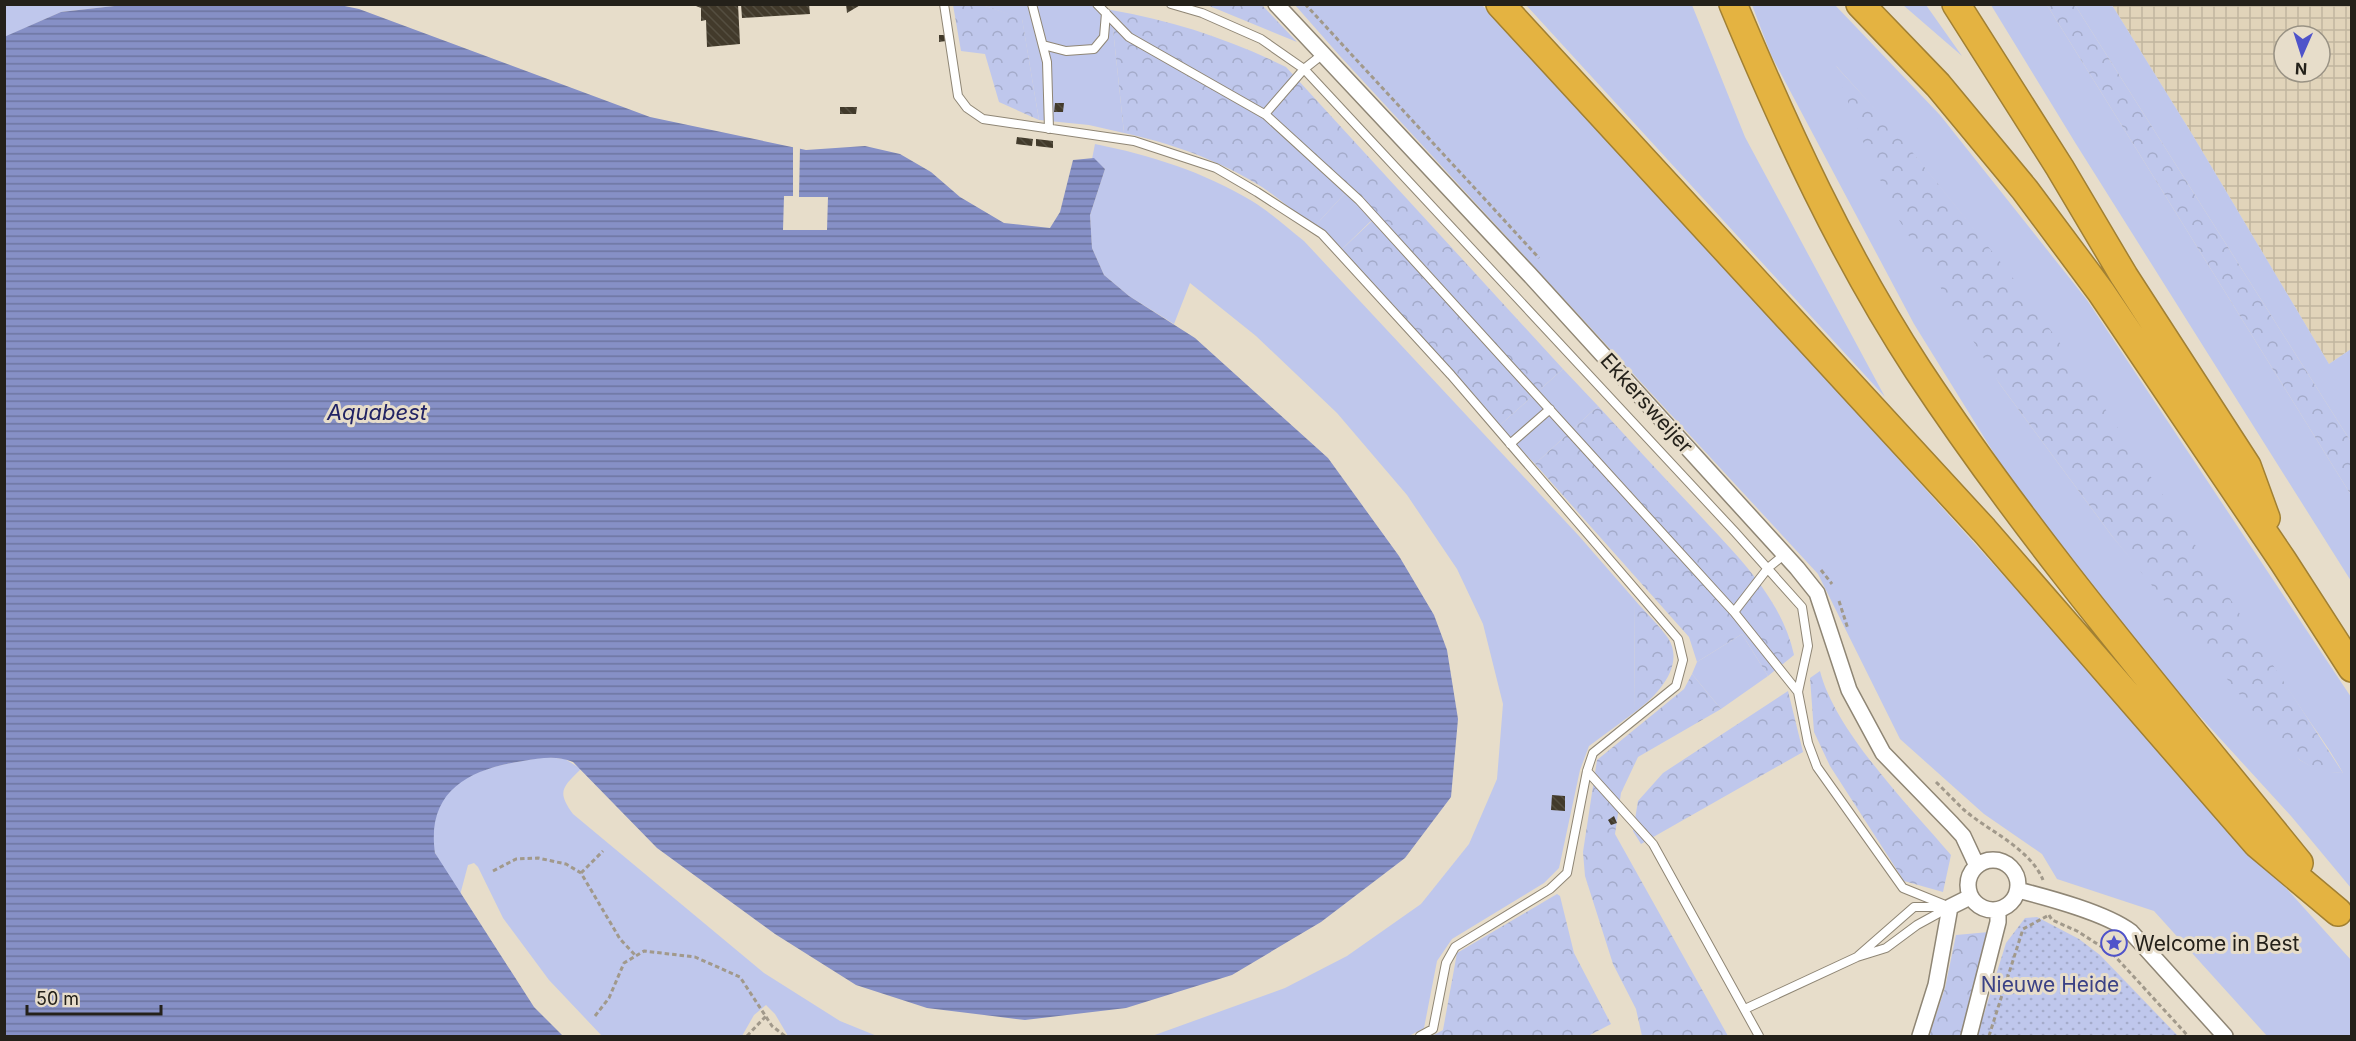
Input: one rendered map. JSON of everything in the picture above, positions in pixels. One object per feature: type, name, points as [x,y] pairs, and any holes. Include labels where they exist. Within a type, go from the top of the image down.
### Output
[{"type":"highway","points":[[1500,4],[1983,530],[2257,844],[2345,920]]},
{"type":"highway","points":[[1733,4],[1798,154],[1838,233],[1918,369],[2012,504],[2345,920]]},
{"type":"highway","points":[[1860,4],[1938,86],[2025,190],[2101,292],[2283,561],[2352,668]]},
{"type":"highway","points":[[1956,4],[2060,168],[2124,276],[2247,466],[2283,561]]},
{"type":"street","name":"Ekkersweijer","points":[[1276,4],[1529,274],[1785,554],[1817,593],[1849,690],[1883,753],[1963,836],[1977,866]]},
{"type":"street","points":[[1994,860],[2006,864],[2016,876],[2018,890],[2013,901],[1998,910],[1984,909],[1976,905],[1970,897],[1968,881],[1977,866],[1994,860]]},
{"type":"street","points":[[2018,890],[2118,922],[2131,932],[2225,1036]]},
{"type":"street","points":[[1920,1036],[1936,985],[1950,907],[1970,897]]},
{"type":"street","points":[[1969,1036],[1998,922],[1998,910]]},
{"type":"lane","points":[[944,4],[958,96],[967,108],[983,119],[1134,141],[1216,168],[1322,234],[1510,444],[1678,639],[1683,660],[1676,686],[1593,753],[1587,771],[1567,873],[1550,890],[1455,947],[1446,963],[1433,1029],[1420,1036]]},
{"type":"lane","points":[[1032,4],[1047,62],[1048,129]]},
{"type":"lane","points":[[1097,4],[1130,37],[1265,114],[1359,200],[1734,612],[1798,692]]},
{"type":"lane","points":[[1171,4],[1202,13],[1261,39],[1304,69],[1802,607],[1808,646],[1798,692],[1808,743],[1817,767],[1904,888],[1950,907]]},
{"type":"lane","points":[[1043,45],[1066,51],[1094,49],[1104,37],[1106,13]]},
{"type":"lane","points":[[1265,114],[1304,69],[1323,54]]},
{"type":"lane","points":[[1510,444],[1550,409]]},
{"type":"lane","points":[[1734,612],[1768,568],[1785,554]]},
{"type":"lane","points":[[1587,771],[1653,844],[1759,1036]]},
{"type":"lane","points":[[1857,957],[1914,907],[1950,907]]},
{"type":"lane","points":[[1745,1009],[1857,957],[1886,948],[1917,925],[1950,907]]},
{"type":"path","points":[[580,873],[603,851]]},
{"type":"path","points":[[493,871],[516,859],[538,858],[566,864],[580,873],[620,939],[636,956]]},
{"type":"path","points":[[1989,1036],[2023,929],[2049,915],[2052,920],[2077,931],[2113,954],[2188,1036]]},
{"type":"path","points":[[595,1016],[609,998],[624,963],[644,951],[695,957],[740,977],[772,1026],[785,1036]]},
{"type":"path","points":[[747,1036],[766,1016]]},
{"type":"shaded area","points":[[2112,5],[2351,5],[2351,349],[2329,364]]},
{"type":"green space","points":[[1083,4],[1111,10],[1124,133],[1089,125],[1039,120],[1022,19],[982,5]]},
{"type":"green space","points":[[5,5],[123,5],[61,12],[5,37]]},
{"type":"green space","points":[[953,5],[982,5],[1022,18],[1039,120],[999,102],[985,54],[961,51]]},
{"type":"green space","points":[[1207,5],[1262,5],[1297,42]]},
{"type":"green space","points":[[1295,5],[1482,5],[1684,222],[2351,960],[2351,1036],[2267,1036],[2154,911],[2057,879],[2042,854],[1984,814],[1900,739],[1818,574]]},
{"type":"green space","points":[[1526,5],[1692,5],[1745,137],[1885,397]]},
{"type":"green space","points":[[1752,5],[1835,5],[1940,115],[2087,300],[2351,697],[2351,888],[2291,816],[2162,675],[2021,497],[1914,324],[1771,55]],"holes":[[[1836,66],[1887,124],[1984,243],[2075,367],[2343,773],[2319,771],[2300,760],[2112,536],[1999,383]]]},
{"type":"green space","points":[[1903,5],[1926,5],[1962,56]]},
{"type":"green space","points":[[1991,5],[2047,5],[2351,495],[2351,581],[2076,144]]},
{"type":"green space","points":[[2047,5],[2075,5],[2351,442],[2351,495]]},
{"type":"green space","points":[[2075,5],[2112,5],[2329,364],[2351,349],[2351,442]]},
{"type":"green space","points":[[1111,10],[1201,32],[1286,67],[1563,369],[1499,426],[1339,252],[1375,218],[1347,191],[1314,227],[1262,187],[1230,169],[1178,148],[1124,133]]},
{"type":"green space","points":[[1834,64],[1891,126],[1943,190],[2010,274],[2075,364],[2343,773],[2319,772],[2300,760],[2269,731],[2112,536],[1999,383],[1896,215],[1861,137]]},
{"type":"green space","points":[[1095,144],[1156,159],[1215,181],[1259,205],[1304,241],[1579,536],[1634,599],[1635,712],[1589,746],[1580,770],[1559,868],[1544,883],[1452,939],[1437,961],[1424,1028],[1409,1036],[1152,1036],[1285,988],[1347,956],[1421,904],[1469,844],[1497,779],[1503,704],[1483,624],[1457,569],[1407,495],[1337,413],[1256,336],[1190,283],[1174,324],[1129,296],[1104,275],[1092,248],[1090,215],[1105,169],[1092,159]]},
{"type":"green space","points":[[1347,191],[1375,217],[1339,252],[1314,227]]},
{"type":"green space","points":[[1563,369],[1598,406],[1535,464],[1499,426]]},
{"type":"green space","points":[[1598,406],[1738,557],[1767,593],[1788,633],[1794,655],[1768,676],[1742,634],[1697,662],[1689,637],[1535,464]]},
{"type":"green space","points":[[1634,599],[1668,638],[1673,649],[1671,670],[1666,680],[1652,698],[1635,712]]},
{"type":"green space","points":[[1742,634],[1768,676],[1721,709],[1692,674],[1697,662]]},
{"type":"green space","points":[[1820,671],[1828,694],[1857,743],[1895,792],[1951,855],[1943,892],[1904,881],[1830,766],[1814,732],[1810,678]]},
{"type":"green space","points":[[1692,674],[1721,709],[1638,757],[1621,793],[1615,834],[1728,1036],[1642,1036],[1636,1009],[1613,964],[1585,876],[1583,852],[1597,760],[1684,689]]},
{"type":"green space","points":[[1788,691],[1803,752],[1641,844],[1633,831],[1638,801],[1663,773]]},
{"type":"green space","points":[[546,757],[565,759],[581,769],[566,785],[563,794],[573,814],[764,973],[840,1021],[877,1036],[788,1036],[775,1014],[766,1005],[754,1015],[742,1036],[602,1036],[549,980],[503,918],[478,867],[474,863],[468,865],[460,895],[441,865],[433,846],[435,818],[442,802],[452,789],[465,779],[496,766]]},
{"type":"green space","points":[[1557,894],[1560,896],[1574,953],[1611,1024],[1588,1036],[1432,1036],[1443,1030],[1457,953]]},
{"type":"green space","name":"Nieuwe Heide","points":[[2037,917],[2079,939],[2100,955],[2178,1036],[1977,1036],[2006,943],[2025,918]]},
{"type":"green space","points":[[1989,932],[1961,1036],[1929,1036],[1945,988],[1956,935]]},
{"type":"water","name":"Aquabest","points":[[335,4],[359,9],[650,117],[806,150],[865,146],[900,154],[931,172],[960,197],[1004,223],[1050,228],[1060,212],[1073,160],[1094,158],[1105,169],[1090,215],[1092,248],[1104,275],[1129,296],[1195,338],[1328,458],[1399,556],[1434,615],[1447,650],[1458,719],[1451,797],[1405,858],[1321,922],[1232,975],[1126,1008],[1025,1020],[927,1008],[856,985],[775,934],[657,848],[573,762],[542,758],[485,770],[455,787],[437,814],[434,832],[435,853],[534,1007],[563,1036],[5,1036],[4,37],[61,12],[123,5]]},
{"type":"pier","points":[[793,145],[800,146],[799,197],[828,197],[827,230],[783,230],[784,196],[793,196]]},
{"type":"building","points":[[691,4],[738,4],[740,44],[707,47],[706,20],[701,21],[701,8]]},
{"type":"building","points":[[741,4],[809,4],[810,14],[742,18]]},
{"type":"building","points":[[846,4],[862,4],[847,13]]},
{"type":"building","points":[[939,35],[945,35],[946,41],[939,42]]},
{"type":"building","points":[[1055,103],[1064,103],[1063,112],[1054,112]]},
{"type":"building","points":[[840,107],[857,107],[856,114],[840,114]]},
{"type":"building","points":[[1017,137],[1033,139],[1032,146],[1016,144]]},
{"type":"building","points":[[1036,139],[1053,141],[1053,148],[1036,146]]},
{"type":"building","points":[[1552,795],[1565,796],[1565,811],[1551,810]]},
{"type":"building","points":[[1614,816],[1617,823],[1611,825],[1608,820]]},
{"type":"place","name":"Welcome in Best","points":[[2114,943]]}]
